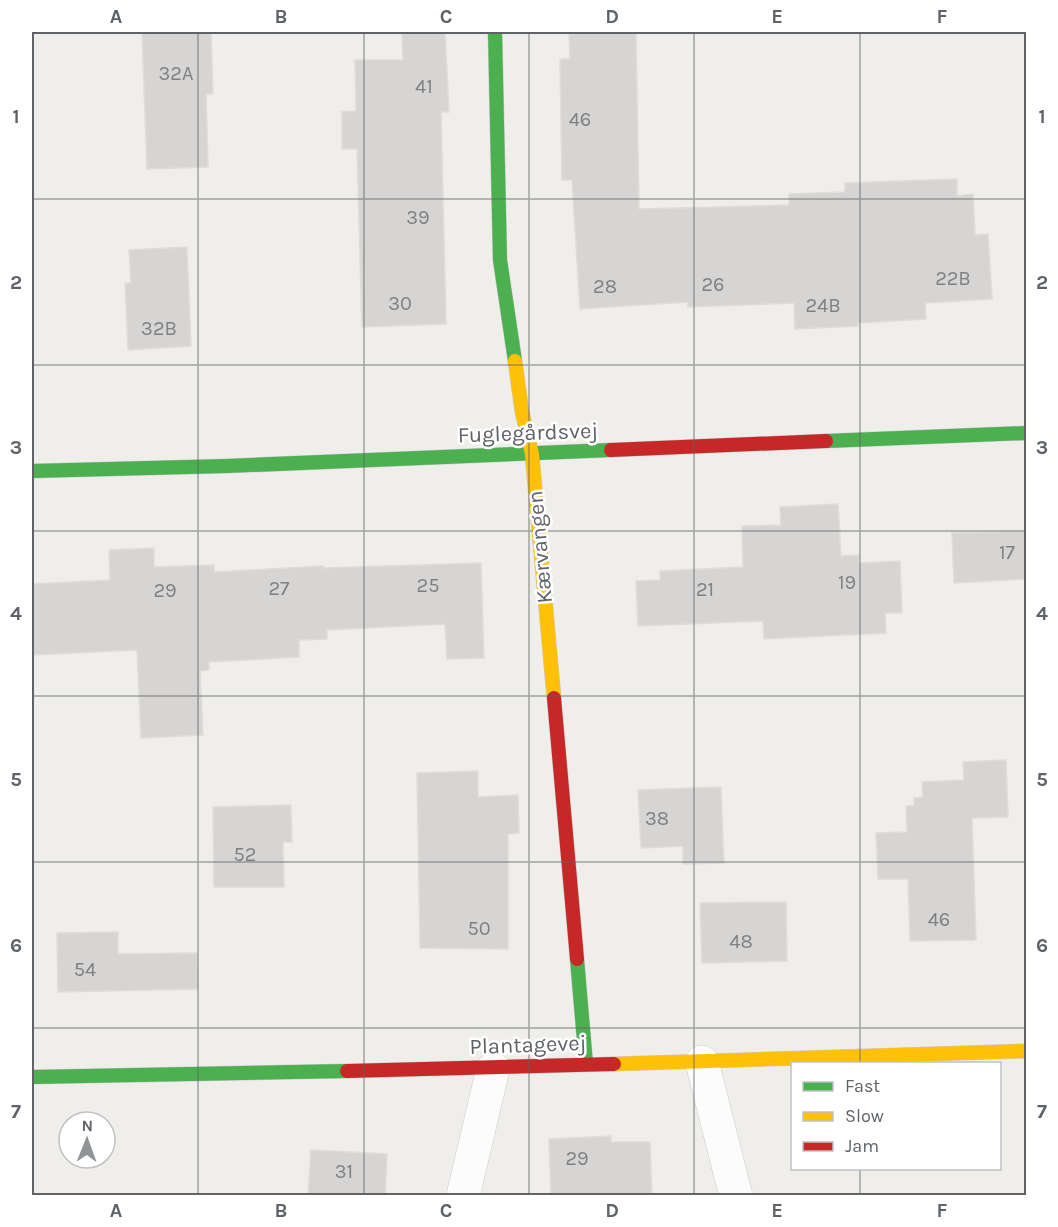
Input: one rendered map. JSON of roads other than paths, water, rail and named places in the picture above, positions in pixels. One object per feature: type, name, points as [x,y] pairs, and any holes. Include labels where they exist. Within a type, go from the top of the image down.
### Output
[{"type":"street","name":"Kærvangen","points":[[495,32],[500,260],[522,412],[532,454],[586,1064]]},
{"type":"street","name":"Fuglegårdsvej","points":[[32,471],[227,466],[1026,433]]},
{"type":"street","name":"Plantagevej","points":[[32,1077],[493,1069],[586,1064],[1026,1051]]},
{"type":"street","points":[[702,1062],[736,1196]]},
{"type":"street","points":[[463,1196],[493,1069]]}]
